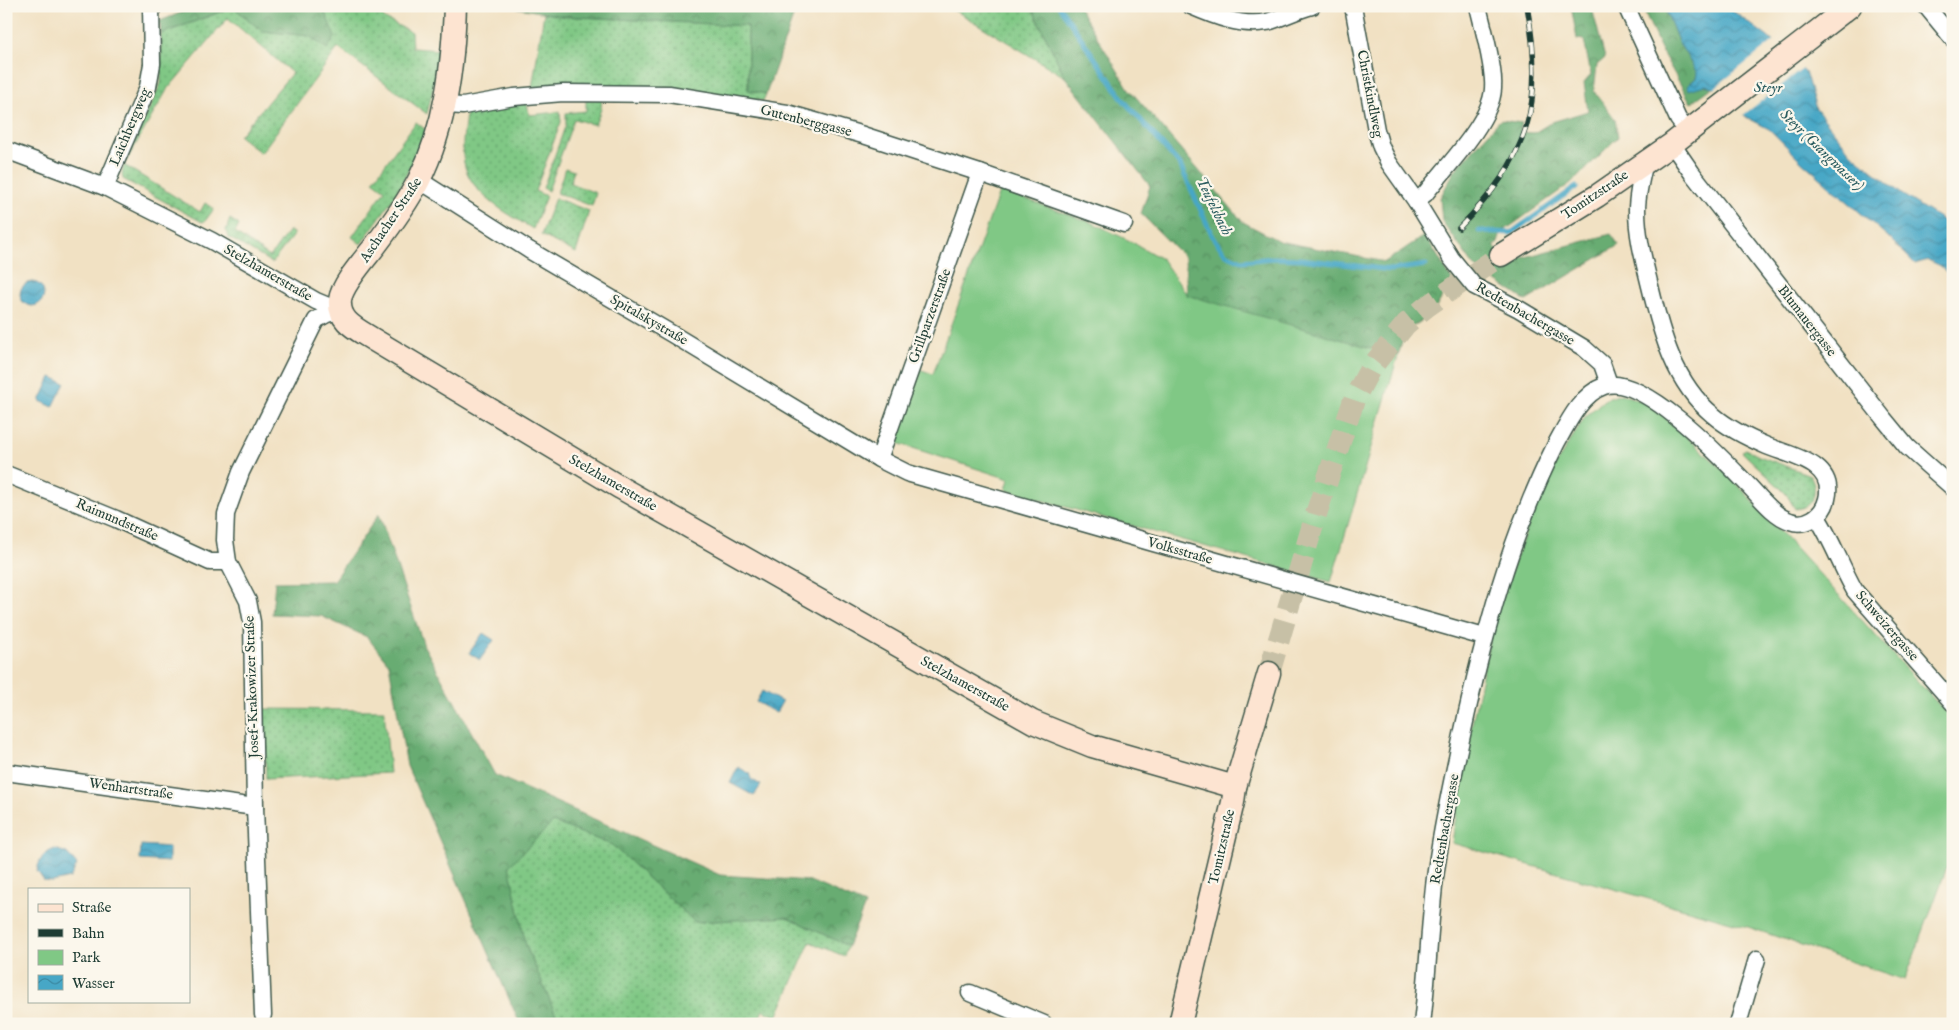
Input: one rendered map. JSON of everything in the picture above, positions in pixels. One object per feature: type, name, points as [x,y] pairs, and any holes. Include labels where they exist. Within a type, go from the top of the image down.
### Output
[{"type":"street","name":"Laichbergweg","points":[[105,187],[148,88],[152,64],[151,6]]},
{"type":"street","name":"Aschacher Straße","points":[[340,311],[340,296],[350,279],[402,208],[419,180],[436,138],[445,105],[455,6]]},
{"type":"street","points":[[1191,6],[1227,20],[1249,24],[1266,22],[1312,6]]},
{"type":"street","name":"Christkindlweg","points":[[1353,6],[1376,130],[1381,147],[1389,163],[1416,201]]},
{"type":"street","points":[[1416,201],[1425,194],[1480,124],[1490,105],[1493,89],[1491,70],[1478,6]]},
{"type":"street","name":"Blumauergasse","points":[[1626,6],[1678,119],[1680,138],[1692,173],[1907,447],[1953,488]]},
{"type":"street","name":"Tomitzstraße","points":[[1501,254],[1575,209],[1680,138],[1850,6]]},
{"type":"street","points":[[1926,6],[1953,39]]},
{"type":"street","name":"Gutenberggasse","points":[[445,105],[463,106],[514,97],[563,92],[669,94],[787,113],[980,173],[1124,224]]},
{"type":"street","name":"Stelzhamerstraße","points":[[6,150],[105,187],[212,241],[316,301],[340,311],[350,325],[621,488],[1034,722],[1092,746],[1235,787]]},
{"type":"street","points":[[1609,384],[1630,387],[1661,406],[1725,461],[1780,516],[1789,521],[1800,523],[1817,516],[1824,509],[1828,499],[1828,487],[1826,478],[1820,469],[1802,458],[1748,437],[1714,416],[1700,403],[1677,369],[1659,319],[1640,244],[1637,206],[1645,162]]},
{"type":"street","name":"Grillparzerstraße","points":[[879,459],[980,173]]},
{"type":"street","name":"Spitalskystraße","points":[[419,180],[529,250],[879,459]]},
{"type":"street","name":"Redtenbachergasse","points":[[1416,201],[1451,258],[1474,286],[1518,309],[1584,348],[1602,364],[1609,384],[1593,392],[1581,405],[1560,438],[1542,473],[1502,575],[1484,637],[1443,828],[1435,882],[1422,1024]]},
{"type":"street","name":"Josef-Krakowizer Straße","points":[[263,1015],[255,807],[252,622],[248,601],[228,562],[225,540],[226,514],[241,472],[316,320],[327,314],[340,311]]},
{"type":"street","name":"Volksstraße","points":[[879,459],[907,473],[1484,637]]},
{"type":"street","name":"Raimundstraße","points":[[6,474],[116,519],[210,562],[228,562]]},
{"type":"street","name":"Schweizergasse","points":[[1817,516],[1830,536],[1855,590],[1953,703]]},
{"type":"street","name":"Tomitzstraße","points":[[1180,1024],[1235,787],[1269,672]]},
{"type":"street","name":"Wenhartstraße","points":[[6,772],[255,807]]},
{"type":"street","points":[[1738,1024],[1757,959]]},
{"type":"street","points":[[970,993],[1044,1024]]},
{"type":"green space","points":[[198,6],[315,6],[324,10],[335,37],[327,49],[309,36],[262,31],[233,7],[161,34],[160,21]]},
{"type":"green space","points":[[315,6],[375,6],[385,19],[411,32],[412,48],[440,50],[427,114],[338,48],[261,153],[239,136],[292,73],[228,18],[167,90],[124,165],[161,83],[161,34],[234,7],[262,31],[309,36],[324,10]]},
{"type":"green space","points":[[508,6],[797,6],[766,94],[748,90],[748,26],[561,16]]},
{"type":"green space","points":[[945,6],[1031,6],[1065,77],[961,14]]},
{"type":"green space","points":[[1031,6],[1078,6],[1129,89],[1243,222],[1279,241],[1385,262],[1425,235],[1452,280],[1433,313],[1405,332],[1398,356],[1187,295],[1185,258],[1141,214],[1150,186],[1065,77]]},
{"type":"green space","points":[[1208,6],[1280,6],[1260,12],[1236,13]]},
{"type":"green space","points":[[1571,6],[1605,6],[1593,12],[1605,58],[1597,65],[1594,91],[1615,119],[1618,137],[1575,180],[1501,233],[1498,243],[1494,246],[1507,262],[1611,234],[1619,245],[1526,301],[1474,266],[1442,221],[1440,198],[1455,170],[1500,120],[1522,123],[1520,132],[1534,133],[1552,122],[1588,111],[1584,83],[1591,75],[1584,40],[1577,39]]},
{"type":"green space","points":[[1642,6],[1664,6],[1678,41],[1697,73],[1696,78],[1690,83],[1713,87],[1691,103],[1662,52]]},
{"type":"green space","points":[[544,13],[561,16],[748,26],[748,90],[766,94],[763,101],[681,89],[532,88]]},
{"type":"green space","points":[[602,97],[601,109],[595,125],[574,119],[548,191],[543,188],[566,124],[566,113],[586,111],[586,98]]},
{"type":"green space","points":[[527,102],[529,115],[560,112],[561,122],[535,191],[546,196],[533,229],[488,200],[471,180],[465,168],[463,155],[466,112]]},
{"type":"green space","points":[[416,122],[426,130],[415,158],[395,196],[361,244],[352,237],[385,190],[373,181]]},
{"type":"green space","points":[[124,165],[200,212],[205,203],[214,209],[205,221],[202,222],[123,179]]},
{"type":"green space","points":[[565,168],[574,171],[570,183],[596,193],[592,206],[557,193]]},
{"type":"green space","points":[[1000,190],[1093,223],[1132,242],[1162,259],[1187,295],[1398,356],[1331,582],[1006,490],[1009,479],[894,442],[919,369],[933,374]]},
{"type":"green space","points":[[555,198],[589,211],[576,253],[541,235]]},
{"type":"green space","points":[[230,219],[239,225],[235,233],[270,257],[289,230],[294,234],[272,263],[228,237],[226,230]]},
{"type":"green space","points":[[1621,394],[1650,404],[1728,474],[1953,720],[1953,851],[1905,980],[1748,927],[1452,843],[1463,768],[1493,622],[1542,486],[1585,417],[1604,400]]},
{"type":"green space","points":[[1745,449],[1810,475],[1813,481],[1814,492],[1810,502],[1801,508],[1795,509],[1787,495],[1742,452]]},
{"type":"green space","points":[[379,514],[424,646],[495,775],[720,875],[810,881],[865,905],[848,946],[787,917],[695,922],[612,845],[553,822],[509,866],[526,946],[560,1024],[520,1024],[407,766],[389,664],[367,637],[321,616],[272,614],[275,582],[333,581]]},
{"type":"green space","points":[[264,709],[384,710],[390,773],[266,779]]},
{"type":"green space","points":[[553,822],[612,845],[695,922],[787,917],[848,946],[844,956],[810,942],[777,1017],[763,1010],[757,1024],[560,1024],[526,946],[509,866]]},
{"type":"water","name":"Steyr","points":[[1664,6],[1730,6],[1733,11],[1768,37],[1805,71],[1816,109],[1851,153],[1903,195],[1953,227],[1953,280],[1941,266],[1928,260],[1915,264],[1887,236],[1801,161],[1769,129],[1746,117],[1714,87],[1705,85],[1689,90],[1687,86],[1696,78],[1697,73],[1678,41]]},
{"type":"water","points":[[32,282],[41,285],[44,294],[41,303],[32,306],[23,303],[20,294],[23,285]]},
{"type":"water","points":[[51,377],[65,383],[53,407],[40,401]]},
{"type":"water","points":[[483,633],[494,640],[480,660],[469,653]]},
{"type":"water","points":[[762,691],[782,702],[776,713],[756,702]]},
{"type":"water","points":[[738,767],[749,773],[751,779],[761,785],[754,796],[730,783]]},
{"type":"water","points":[[141,845],[169,847],[169,862],[140,860]]},
{"type":"water","points":[[55,849],[67,853],[77,865],[70,878],[52,882],[44,881],[37,871],[39,863],[42,857]]},
{"type":"pier","points":[[1775,40],[1805,67],[1742,116],[1713,89]]},
{"type":"waterway","name":"Teufelsbach","points":[[1059,6],[1125,102],[1180,165],[1214,239],[1226,254],[1242,261],[1273,258],[1301,259],[1391,270],[1426,265]]},
{"type":"waterway","name":"Teufelsbach","points":[[1479,231],[1511,233],[1576,187]]},
{"type":"tunnel","points":[[1269,673],[1317,511],[1355,397],[1370,369],[1406,324],[1426,307],[1501,255]]},
{"type":"railway","points":[[1459,228],[1483,202],[1502,177],[1516,153],[1526,127],[1532,101],[1534,72],[1527,6]]},
{"type":"water label","name":"Steyr (Gsangwasser)","points":[[1822,150]]}]
